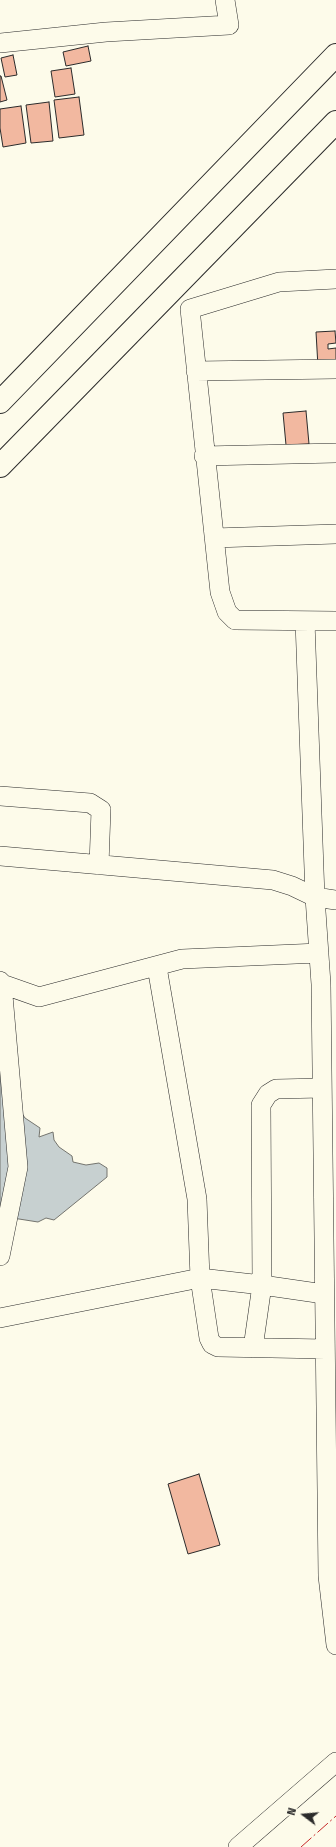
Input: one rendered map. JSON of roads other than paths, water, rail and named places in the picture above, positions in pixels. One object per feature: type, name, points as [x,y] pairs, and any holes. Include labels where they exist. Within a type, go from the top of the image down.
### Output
[{"type":"main road","points":[[0,402],[336,55]]},
{"type":"main road","points":[[0,466],[336,122]]},
{"type":"street","points":[[0,42],[106,32],[228,25],[225,0]]},
{"type":"street","points":[[336,279],[279,282],[190,309],[204,456],[220,592],[227,612],[236,620],[336,621]]},
{"type":"street","points":[[196,371],[336,369]]},
{"type":"street","points":[[204,456],[336,453]]},
{"type":"street","points":[[214,538],[336,534]]},
{"type":"street","points":[[305,621],[315,897],[321,984],[328,1576],[336,1645]]},
{"type":"street","points":[[0,796],[90,803],[101,810],[99,865]]},
{"type":"street","points":[[0,856],[273,880],[292,886],[315,897],[336,900]]},
{"type":"street","points":[[0,1256],[18,1167],[1,983],[39,997],[157,967],[182,959],[318,953]]},
{"type":"street","points":[[157,967],[197,1199],[200,1278],[209,1338],[212,1344],[218,1347],[325,1350]]},
{"type":"street","points":[[253,1348],[262,1284],[261,1105],[268,1094],[276,1089],[322,1088]]},
{"type":"street","points":[[0,1318],[200,1278],[262,1284],[324,1294]]},
{"type":"street","points":[[238,1847],[336,1762]]}]
